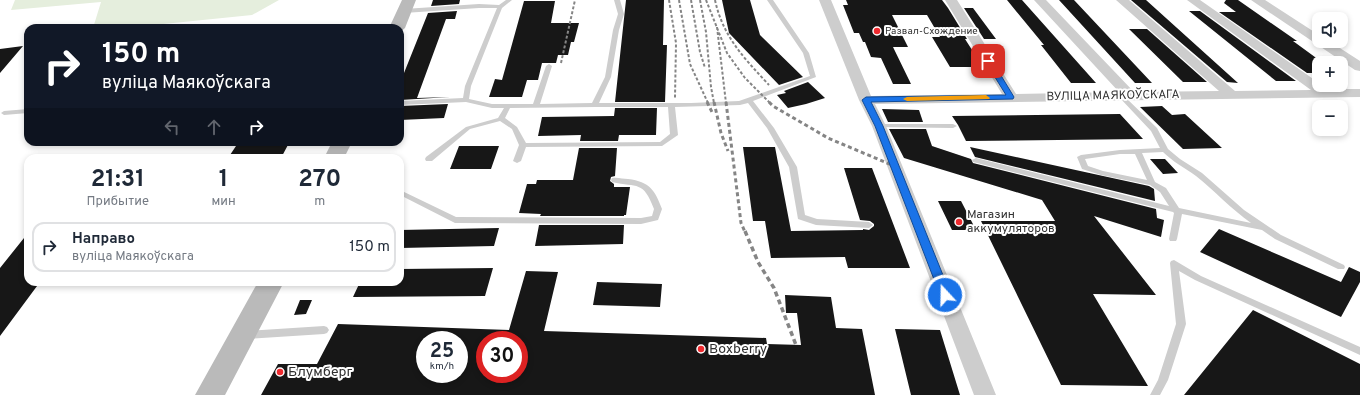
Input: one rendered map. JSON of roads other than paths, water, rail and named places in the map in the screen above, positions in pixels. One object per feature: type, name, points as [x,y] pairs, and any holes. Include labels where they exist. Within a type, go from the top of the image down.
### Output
[{"type":"main road","points":[[399,24],[407,5]]},
{"type":"main road","points":[[210,395],[269,286]]},
{"type":"street","points":[[825,0],[866,100],[879,126],[985,395]]},
{"type":"street","points":[[951,0],[1011,97]]},
{"type":"street","points":[[1040,0],[1126,96]]},
{"type":"street","points":[[1122,0],[1232,95]]},
{"type":"street","points":[[1193,0],[1326,94]]},
{"type":"street","points":[[1257,0],[1312,36]]},
{"type":"street","points":[[1330,48],[1360,68]]},
{"type":"street","name":"ВУЛІЦА МАЯКОЎСКАГА","points":[[866,100],[1360,93]]},
{"type":"lane","points":[[466,100],[468,86],[500,7],[509,0]]},
{"type":"lane","points":[[594,106],[608,77],[616,30],[621,14],[617,0]]},
{"type":"lane","points":[[404,103],[466,100],[492,106],[671,106],[740,103],[814,77],[806,53],[770,0]]},
{"type":"lane","points":[[407,5],[480,3],[500,7]]},
{"type":"lane","points":[[536,106],[549,66]]},
{"type":"lane","points":[[1126,96],[1154,130],[1164,150],[1177,161],[1199,175],[1241,212],[1278,237],[1341,267]]},
{"type":"lane","points":[[749,100],[770,128],[793,167],[801,217],[816,222],[869,224]]},
{"type":"lane","points":[[500,120],[508,106]]},
{"type":"lane","points":[[523,146],[662,144],[674,135],[671,106]]},
{"type":"lane","points":[[4,113],[24,111]]},
{"type":"lane","points":[[429,159],[468,128],[500,120],[515,128],[523,146],[517,161]]},
{"type":"lane","points":[[879,126],[953,126]]},
{"type":"lane","points":[[1164,150],[1137,151],[1081,157],[1085,167],[1101,173],[1152,183],[1163,190],[1178,213],[1173,240]]},
{"type":"lane","points":[[1137,151],[1152,183]]},
{"type":"lane","points":[[976,160],[1105,194],[1265,228]]},
{"type":"lane","points":[[404,194],[455,220],[641,221],[655,218],[658,209],[653,194],[644,184],[615,180]]},
{"type":"lane","points":[[1155,395],[1164,380],[1181,324],[1174,263],[1198,278],[1360,351]]},
{"type":"lane","points":[[243,335],[324,330]]},
{"type":"railway","points":[[561,63],[575,0]]},
{"type":"railway","points":[[669,0],[676,43],[675,98]]},
{"type":"railway","points":[[679,0],[690,64],[708,103]]},
{"type":"railway","points":[[691,0],[700,52],[705,68]]},
{"type":"railway","points":[[700,0],[706,32],[714,103]]},
{"type":"railway","points":[[706,0],[717,28]]},
{"type":"railway","points":[[715,0],[723,25],[729,36],[751,66],[769,85]]},
{"type":"railway","points":[[717,28],[727,53],[745,78],[773,106],[828,138],[894,166]]},
{"type":"railway","points":[[717,28],[726,103]]},
{"type":"railway","points":[[707,102],[713,114]]},
{"type":"railway","points":[[714,102],[721,133],[728,151]]},
{"type":"railway","points":[[726,102],[741,223],[745,232]]},
{"type":"railway","points":[[745,231],[758,262],[774,288],[796,345]]},
{"type":"place","name":"Развал-Схождение","points":[[877,31]]},
{"type":"place","name":"Магазин аккумуляторов","points":[[959,222]]},
{"type":"place","name":"Boxberry","points":[[701,349]]},
{"type":"place","name":"Блумберг","points":[[280,372]]}]
